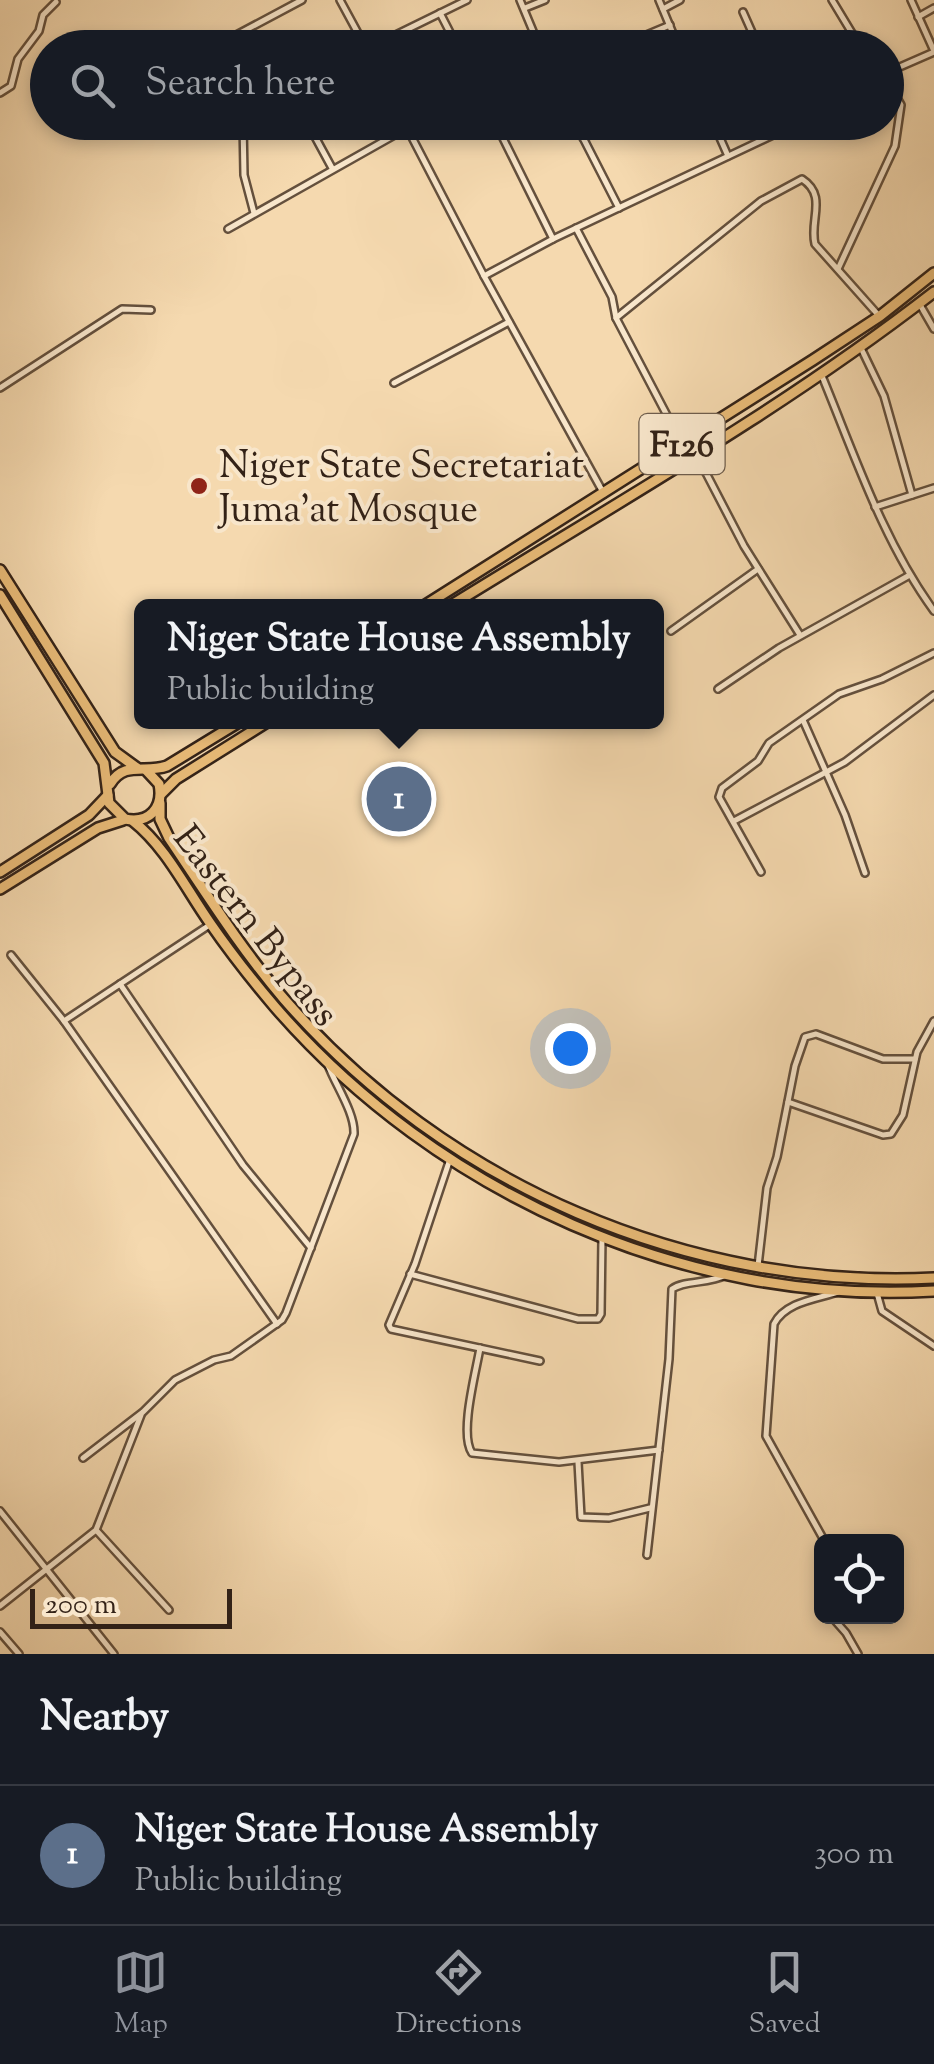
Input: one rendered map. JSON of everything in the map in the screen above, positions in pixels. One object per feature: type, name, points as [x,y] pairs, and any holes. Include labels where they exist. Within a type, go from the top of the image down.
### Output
[{"type":"main road","name":"F126","points":[[435,599],[880,316],[934,273]]},
{"type":"main road","name":"F126","points":[[461,599],[680,465],[888,328],[934,292]]},
{"type":"main road","points":[[489,566],[496,577]]},
{"type":"main road","points":[[0,570],[116,752],[159,784],[160,798]]},
{"type":"main road","points":[[0,594],[104,762],[113,810],[129,820]]},
{"type":"main road","points":[[0,872],[89,816],[120,772],[167,766],[227,729]]},
{"type":"main road","points":[[0,889],[98,828],[149,816],[176,780],[256,729]]},
{"type":"main road","name":"Eastern Bypass","points":[[160,798],[160,818],[169,838],[243,948],[285,1000],[390,1101],[484,1168],[586,1218],[690,1253],[843,1278],[934,1278]]},
{"type":"main road","name":"Eastern Bypass","points":[[129,820],[154,840],[276,1009],[328,1062],[394,1120],[523,1202],[652,1255],[728,1274],[842,1291],[934,1291]]},
{"type":"street","points":[[246,30],[302,0]]},
{"type":"street","points":[[340,0],[358,30]]},
{"type":"street","points":[[405,30],[468,0]]},
{"type":"street","points":[[520,0],[533,30]]},
{"type":"street","points":[[524,9],[546,0]]},
{"type":"street","points":[[659,0],[672,30]]},
{"type":"street","points":[[663,9],[680,0]]},
{"type":"street","points":[[832,0],[850,30]]},
{"type":"street","points":[[904,67],[934,52],[910,0]]},
{"type":"street","points":[[39,30],[46,11],[56,2]]},
{"type":"street","points":[[918,17],[934,8]]},
{"type":"street","points":[[743,12],[751,30]]},
{"type":"street","points":[[440,13],[449,30]]},
{"type":"street","points":[[658,30],[670,25]]},
{"type":"street","points":[[0,93],[11,86],[18,59],[30,43]]},
{"type":"street","points":[[243,140],[244,183],[254,214]]},
{"type":"street","points":[[317,140],[332,168]]},
{"type":"street","points":[[228,229],[380,140]]},
{"type":"street","points":[[414,140],[604,494]]},
{"type":"street","points":[[504,140],[553,239]]},
{"type":"street","points":[[584,140],[619,208]]},
{"type":"street","points":[[721,140],[728,156]]},
{"type":"street","points":[[484,276],[553,239],[763,140]]},
{"type":"street","points":[[838,270],[896,140]]},
{"type":"street","points":[[616,318],[760,201],[798,179],[808,182],[818,203],[812,240],[888,328]]},
{"type":"street","points":[[576,228],[612,297],[616,318],[682,444]]},
{"type":"street","points":[[919,304],[934,328]]},
{"type":"street","points":[[0,388],[122,309],[151,310]]},
{"type":"street","points":[[394,383],[509,322]]},
{"type":"street","points":[[860,346],[884,396],[912,495]]},
{"type":"street","points":[[821,373],[908,576],[934,611]]},
{"type":"street","points":[[680,465],[706,471],[758,569],[800,635]]},
{"type":"street","points":[[875,506],[934,488]]},
{"type":"street","points":[[671,630],[758,569]]},
{"type":"street","points":[[718,689],[800,635],[908,576]]},
{"type":"street","points":[[761,872],[719,792],[758,761],[769,743],[848,690],[882,679],[934,653]]},
{"type":"street","points":[[733,822],[845,762],[934,695]]},
{"type":"street","points":[[802,720],[851,830],[864,872]]},
{"type":"street","points":[[64,1021],[211,924]]},
{"type":"street","points":[[11,955],[64,1021],[276,1324]]},
{"type":"street","points":[[120,984],[243,1165],[310,1248]]},
{"type":"street","points":[[788,1102],[887,1135],[894,1132],[903,1114],[916,1059],[934,1021]]},
{"type":"street","points":[[758,1266],[767,1188],[795,1066],[809,1034],[884,1059],[916,1059]]},
{"type":"street","points":[[83,1458],[142,1412],[175,1380],[214,1360],[231,1356],[286,1313],[354,1134],[353,1117],[338,1093],[328,1062]]},
{"type":"street","points":[[450,1159],[390,1329],[540,1361]]},
{"type":"street","points":[[410,1274],[592,1320],[602,1314],[602,1237]]},
{"type":"street","points":[[647,1555],[672,1289],[679,1284],[715,1281],[728,1274]]},
{"type":"street","points":[[820,1534],[770,1447],[764,1424],[774,1324],[779,1315],[786,1309],[842,1291]]},
{"type":"street","points":[[877,1293],[882,1310],[934,1346]]},
{"type":"street","points":[[480,1348],[469,1412],[468,1450],[472,1454],[578,1462],[658,1450]]},
{"type":"street","points":[[0,1606],[96,1530],[142,1412]]},
{"type":"street","points":[[578,1462],[581,1517],[609,1518],[652,1508]]},
{"type":"street","points":[[0,1511],[114,1654]]},
{"type":"street","points":[[96,1530],[169,1610]]},
{"type":"street","points":[[838,1624],[858,1654]]},
{"type":"street","points":[[0,1632],[19,1654]]},
{"type":"place","name":"Niger State Secretariat Juma'at Mosque","points":[[199,486]]},
{"type":"place","name":"Niger State House Assembly","points":[[399,799]]}]
